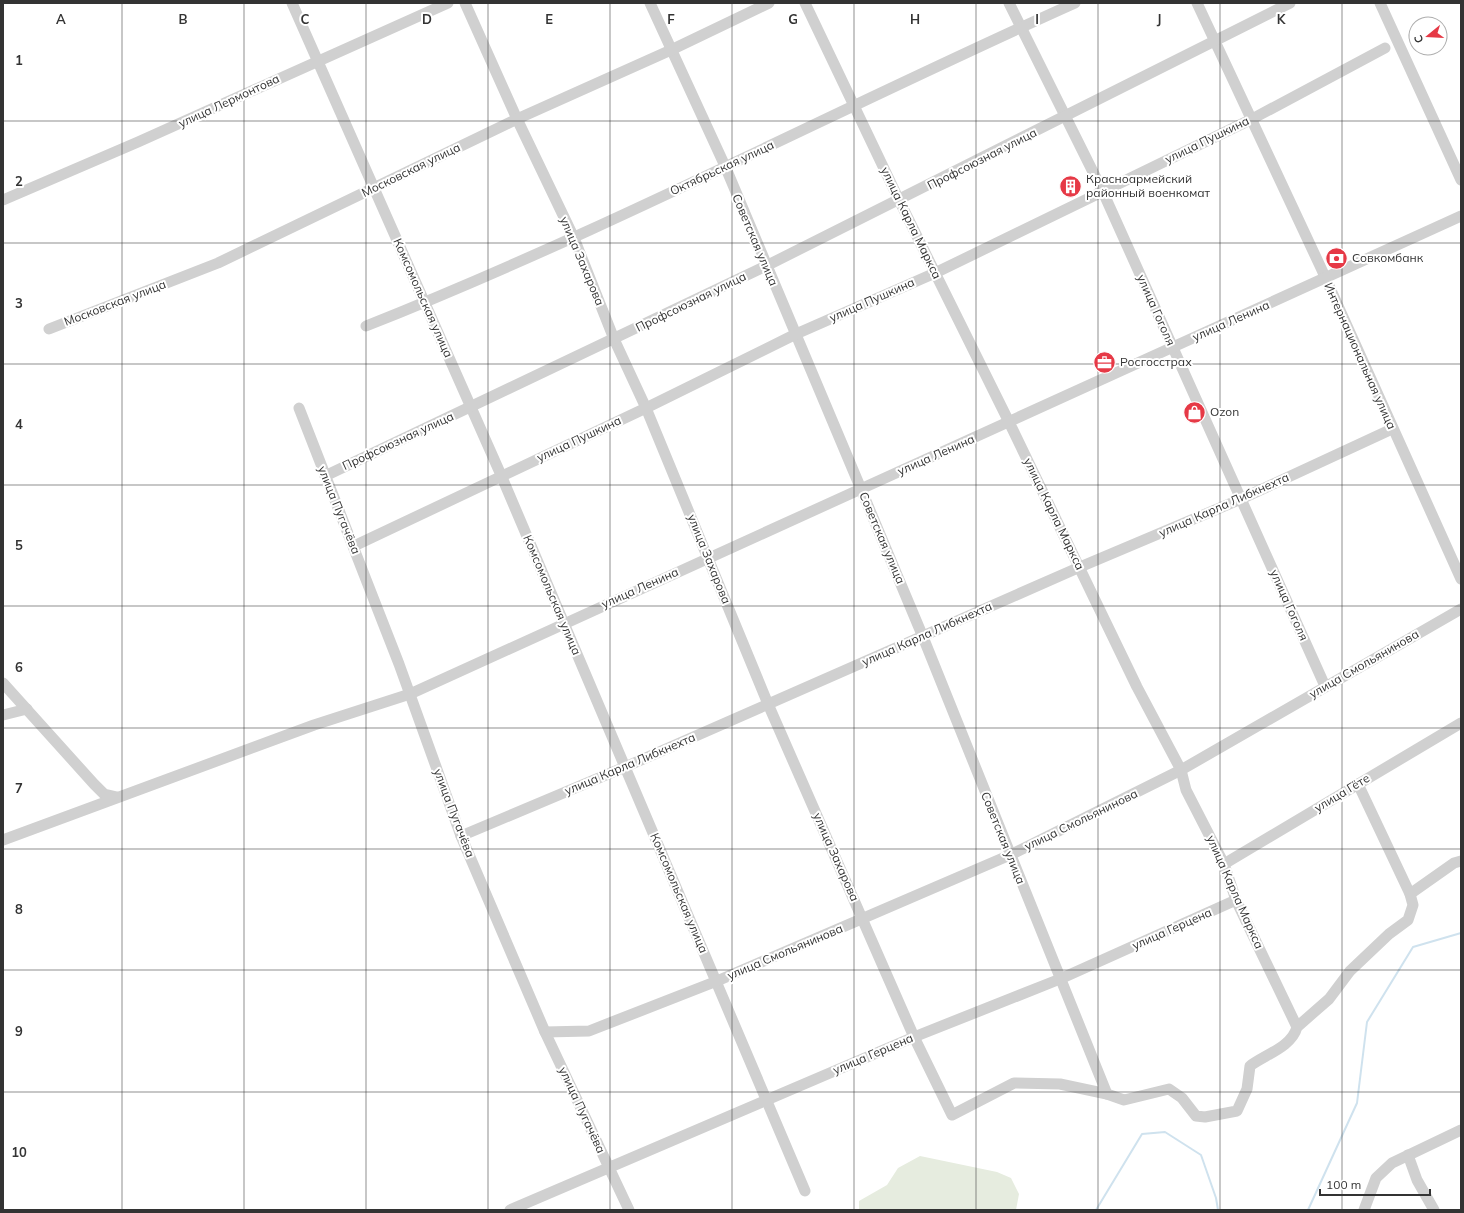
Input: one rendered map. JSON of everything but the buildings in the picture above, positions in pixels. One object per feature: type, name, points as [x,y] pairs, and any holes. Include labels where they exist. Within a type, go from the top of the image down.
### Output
[{"type":"street","name":"Комсомольская улица","points":[[292,3],[319,60],[501,475],[805,1190]]},
{"type":"street","name":"улица Лермонтова","points":[[6,199],[138,142],[448,3]]},
{"type":"street","name":"улица Захарова","points":[[465,3],[517,119],[574,238],[614,339],[646,408],[709,557],[768,704],[914,1037],[952,1116],[1014,1083],[1060,1084],[1108,1094]]},
{"type":"street","name":"Советская улица","points":[[650,3],[670,50],[725,166],[796,334],[923,637],[1100,1079],[1108,1094]]},
{"type":"street","name":"Московская улица","points":[[49,329],[218,263],[517,119],[670,50],[769,3]]},
{"type":"street","name":"улица Карла Маркса","points":[[805,3],[899,200],[1138,687],[1181,770],[1186,790],[1224,864],[1236,900],[1297,1027]]},
{"type":"street","name":"улица Гоголя","points":[[1009,3],[1064,117],[1103,192],[1325,686]]},
{"type":"street","name":"Октябрьская улица","points":[[366,326],[426,302],[574,238],[1021,27],[1075,3]]},
{"type":"street","name":"Интернациональная улица","points":[[1197,3],[1252,118],[1461,580]]},
{"type":"street","name":"Профсоюзная улица","points":[[325,476],[766,266],[1290,3]]},
{"type":"street","points":[[1380,3],[1461,180]]},
{"type":"street","name":"улица Пушкина","points":[[354,546],[501,475],[646,408],[796,334],[935,273],[1103,192],[1252,118],[1386,48]]},
{"type":"street","name":"улица Ленина","points":[[3,840],[314,726],[410,694],[564,622],[861,489],[1461,216]]},
{"type":"street","name":"улица Пугачёва","points":[[299,408],[354,546],[410,694],[461,836],[545,1032],[629,1210]]},
{"type":"street","name":"улица Карла Либкнехта","points":[[461,836],[625,767],[1080,567],[1241,499],[1392,429]]},
{"type":"street","name":"улица Смольянинова","points":[[545,1032],[589,1031],[717,981],[1010,855],[1181,770],[1461,608]]},
{"type":"street","points":[[3,683],[94,784],[104,794],[117,797]]},
{"type":"street","points":[[3,715],[27,709]]},
{"type":"street","name":"улица Гёте","points":[[1224,864],[1461,723]]},
{"type":"street","points":[[1108,1094],[1124,1100],[1169,1089],[1182,1098],[1196,1116],[1205,1117],[1237,1111],[1247,1089],[1250,1066],[1283,1046],[1295,1033],[1297,1027],[1329,999],[1350,971],[1389,934],[1408,920],[1413,905],[1410,894],[1358,784]]},
{"type":"street","points":[[1410,894],[1454,863],[1461,861]]},
{"type":"street","name":"улица Герцена","points":[[510,1210],[914,1037],[1060,979],[1236,900]]},
{"type":"street","points":[[1364,1210],[1376,1178],[1392,1163],[1461,1130]]},
{"type":"street","points":[[1408,1155],[1417,1180],[1434,1210]]},
{"type":"shaded area","points":[[920,1156],[997,1172],[1011,1178],[1019,1194],[1016,1210],[859,1210],[859,1201],[887,1185],[898,1168]]},
{"type":"waterway","points":[[1308,1210],[1357,1103],[1367,1022],[1413,947],[1461,933]]},
{"type":"waterway","points":[[1096,1210],[1142,1134],[1165,1132],[1201,1155],[1216,1198],[1218,1210]]},
{"type":"place","name":"Красноармейский районный военкомат","points":[[1071,186]]},
{"type":"place","name":"Совкомбанк","points":[[1336,258]]},
{"type":"place","name":"Росгосстрах","points":[[1104,362]]},
{"type":"place","name":"Ozon","points":[[1195,412]]}]
